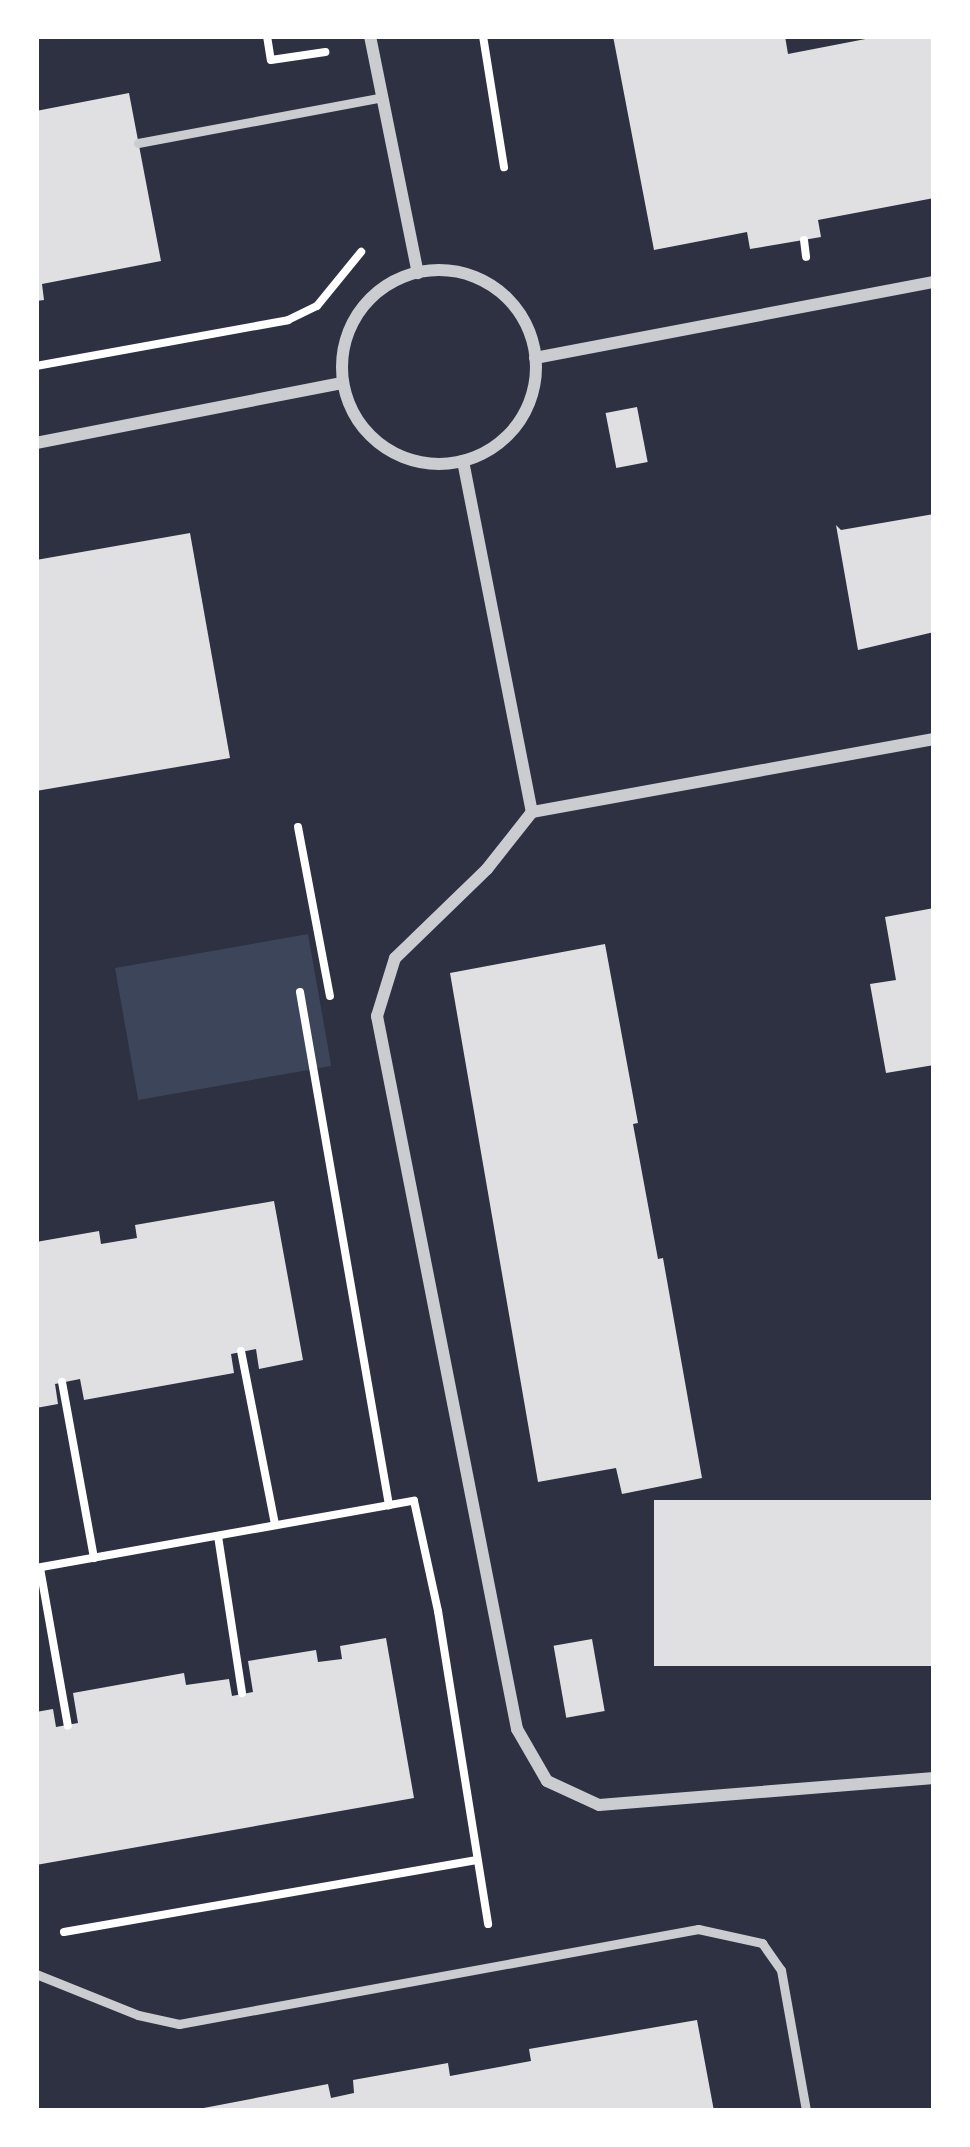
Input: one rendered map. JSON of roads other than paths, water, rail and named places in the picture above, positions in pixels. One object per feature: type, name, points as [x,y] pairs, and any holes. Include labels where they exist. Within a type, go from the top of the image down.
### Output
[{"type":"street","points":[[370,36],[418,273]]},
{"type":"street","points":[[459,272],[497,289],[524,319],[535,358],[532,397],[512,431],[463,461],[423,463],[387,448],[359,421],[344,383],[345,342],[364,304],[398,279],[418,273],[459,272]]},
{"type":"street","points":[[535,358],[934,282]]},
{"type":"street","points":[[36,443],[344,383]]},
{"type":"street","points":[[463,461],[532,812]]},
{"type":"street","points":[[934,739],[532,812],[488,869],[394,958],[377,1016],[517,1729],[548,1781],[599,1805],[934,1778]]},
{"type":"lane","points":[[138,143],[380,98]]},
{"type":"lane","points":[[36,1974],[138,2015],[179,2024],[698,1929],[762,1943],[782,1970],[806,2111]]}]
